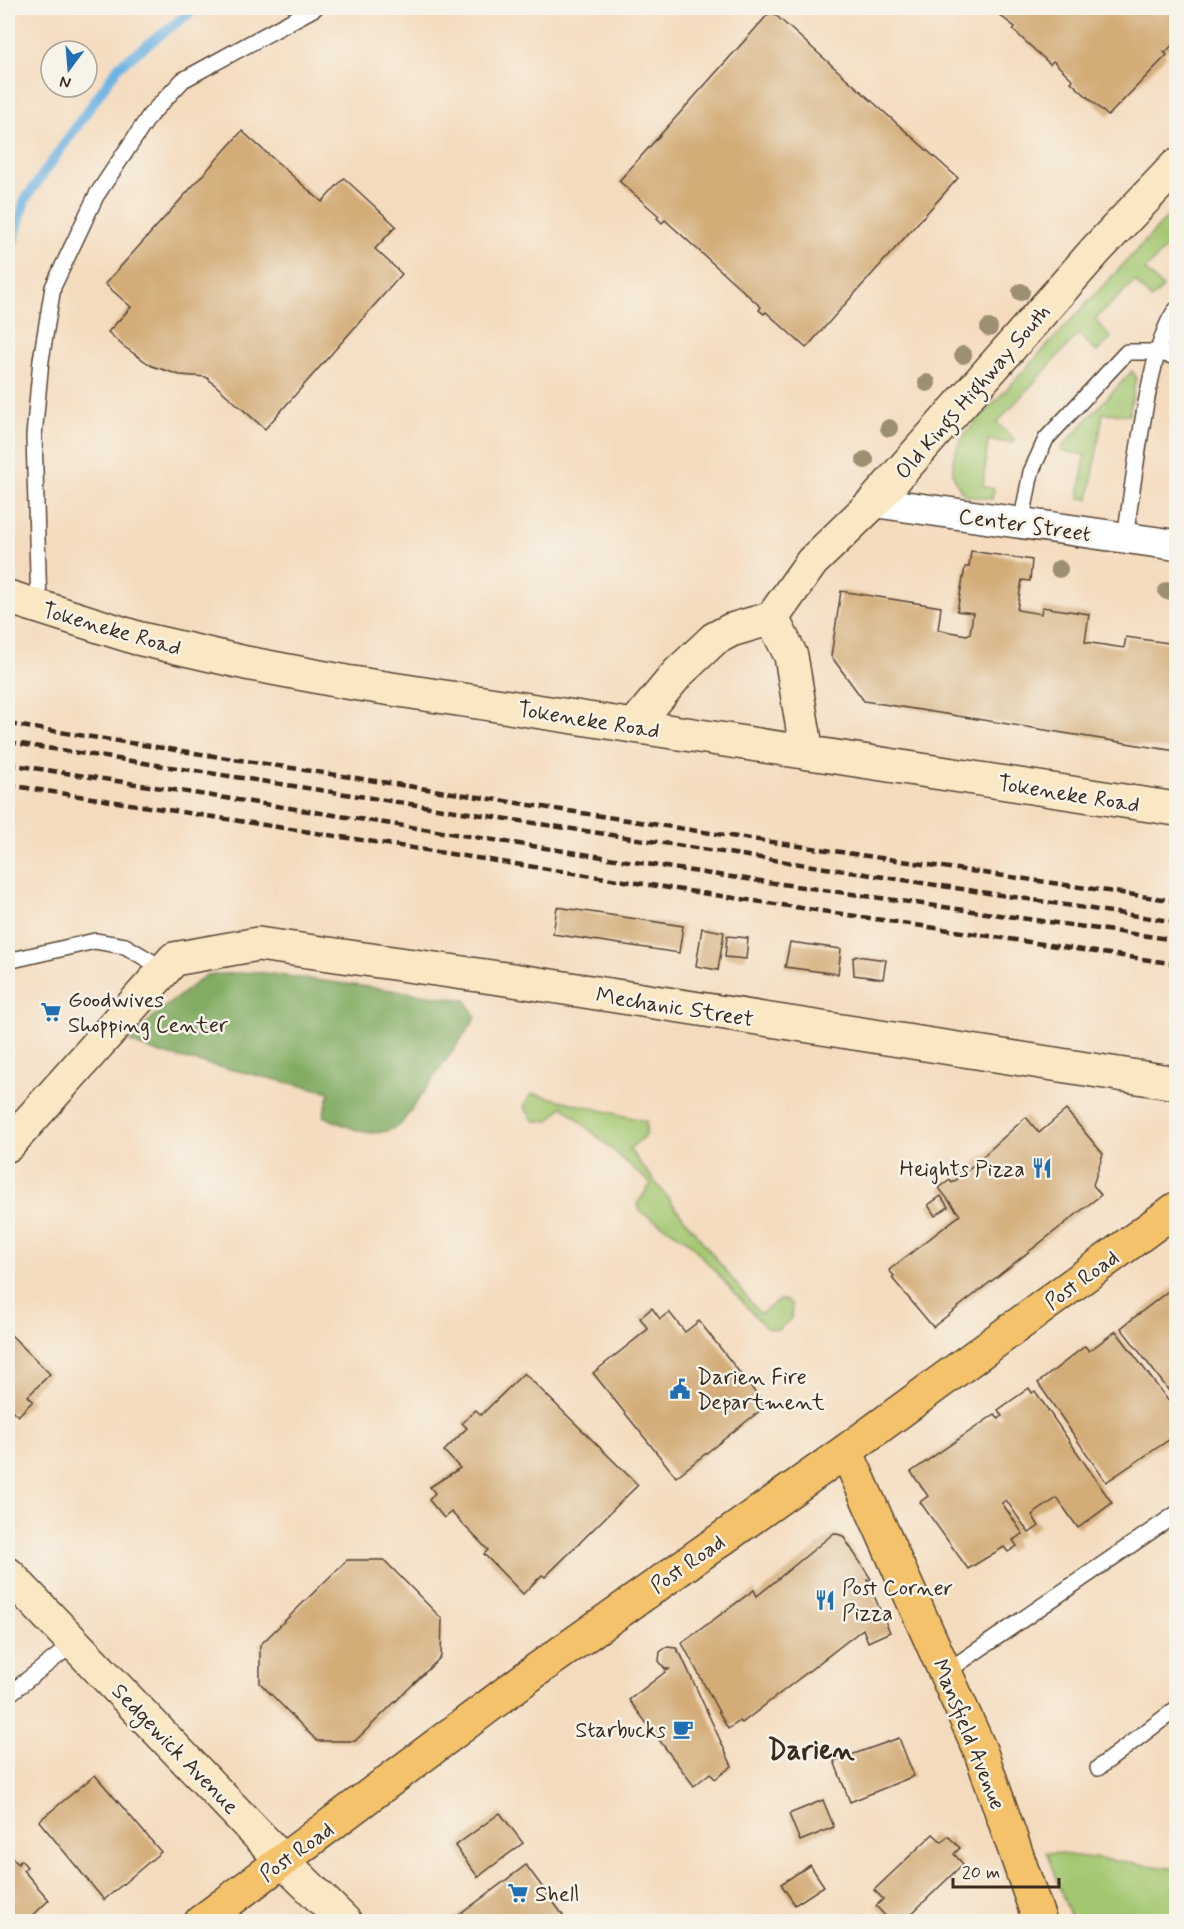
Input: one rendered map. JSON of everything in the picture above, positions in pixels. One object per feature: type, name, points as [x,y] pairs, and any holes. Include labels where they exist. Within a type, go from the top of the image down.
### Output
[{"type":"main road","name":"Post Road","points":[[201,1922],[538,1669],[846,1451],[1176,1209]]},
{"type":"main road","name":"Mansfield Avenue","points":[[846,1451],[980,1750],[1040,1922]]},
{"type":"street","name":"Old Kings Highway South","points":[[772,618],[812,562],[874,502],[1097,249],[1176,166]]},
{"type":"street","name":"Center Street","points":[[874,502],[1176,546]]},
{"type":"street","name":"Tokeneke Road","points":[[8,597],[137,638],[246,663],[346,682],[1176,809]]},
{"type":"street","points":[[634,726],[678,674],[714,639],[748,624],[772,618],[791,656],[807,753]]},
{"type":"street","name":"Mechanic Street","points":[[169,964],[258,944],[513,980],[1176,1083]]},
{"type":"street","points":[[8,1145],[169,964]]},
{"type":"street","name":"Sedgewick Avenue","points":[[8,1574],[283,1861],[345,1922]]},
{"type":"lane","points":[[39,607],[34,436],[41,360],[52,287],[96,196],[150,115],[163,101],[183,80],[315,8]]},
{"type":"lane","points":[[1125,537],[1156,352],[1168,319],[1176,310]]},
{"type":"lane","points":[[1022,524],[1031,472],[1046,439],[1127,352],[1156,352],[1176,357]]},
{"type":"lane","points":[[8,961],[95,941],[125,946],[169,964]]},
{"type":"lane","points":[[946,1672],[1175,1519]]},
{"type":"lane","points":[[8,1695],[74,1643]]},
{"type":"lane","points":[[1098,1768],[1176,1709]]},
{"type":"green space","points":[[1176,208],[1176,238],[1145,270],[1163,288],[1151,299],[1135,281],[1095,319],[1111,338],[1097,352],[1078,334],[997,423],[1015,440],[1012,443],[988,440],[983,486],[994,489],[992,499],[966,496],[956,481],[952,467],[955,452],[963,436]]},
{"type":"green space","points":[[1132,371],[1136,377],[1129,415],[1103,413],[1089,499],[1079,498],[1085,455],[1062,451],[1061,448]]},
{"type":"green space","points":[[256,972],[466,1000],[476,1018],[401,1124],[391,1130],[371,1133],[323,1116],[330,1092],[158,1053],[130,1042],[155,1015],[206,975]]},
{"type":"green space","points":[[535,1094],[646,1121],[646,1135],[629,1149],[760,1314],[779,1300],[786,1300],[792,1305],[791,1319],[778,1330],[766,1328],[688,1241],[641,1212],[637,1204],[651,1184],[563,1106],[549,1121],[534,1121],[524,1107],[530,1095]]},
{"type":"green space","points":[[1046,1852],[1176,1869],[1176,1921],[1072,1921]]},
{"type":"building","points":[[990,8],[1176,8],[1176,41],[1166,52],[1163,51],[1167,55],[1108,116],[1071,82],[1073,80],[1053,61],[1050,64],[1013,30],[1015,27]]},
{"type":"building","points":[[771,11],[958,178],[806,348],[766,312],[764,314],[759,310],[761,307],[665,220],[662,223],[657,218],[659,216],[619,181]]},
{"type":"building","points":[[242,131],[322,202],[344,178],[396,226],[375,249],[402,274],[265,429],[206,377],[180,375],[152,366],[123,346],[108,332],[131,307],[105,284]]},
{"type":"building","points":[[971,551],[1032,560],[1030,581],[1022,580],[1017,610],[1041,614],[1042,607],[1089,614],[1085,642],[1124,648],[1126,637],[1176,644],[1176,751],[864,701],[831,656],[841,591],[941,607],[938,630],[967,635],[970,633],[973,613],[957,611],[965,567],[969,567]]},
{"type":"building","points":[[557,907],[683,926],[679,953],[553,934]]},
{"type":"building","points":[[702,928],[724,932],[718,970],[696,966]]},
{"type":"building","points":[[727,936],[748,938],[746,959],[725,957]]},
{"type":"building","points":[[790,942],[841,949],[838,974],[785,967]]},
{"type":"building","points":[[857,956],[886,960],[883,979],[854,975],[853,958]]},
{"type":"building","points":[[1066,1110],[1103,1154],[1093,1185],[1101,1195],[933,1327],[892,1278],[894,1276],[889,1270],[960,1215],[939,1188],[950,1180],[952,1183],[960,1177],[1026,1117],[1039,1133]]},
{"type":"building","points":[[941,1196],[948,1207],[935,1216],[928,1205]]},
{"type":"building","points":[[1176,1285],[1176,1400],[1121,1328]]},
{"type":"building","name":"Darien Fire Department","points":[[652,1308],[660,1319],[669,1312],[685,1332],[699,1321],[766,1406],[676,1477],[593,1373],[648,1329],[640,1318]]},
{"type":"building","points":[[1116,1331],[1176,1411],[1176,1435],[1106,1482],[1038,1383],[1085,1346],[1089,1351]]},
{"type":"building","points":[[8,1332],[50,1374],[28,1396],[33,1401],[18,1416],[13,1411],[8,1416]]},
{"type":"building","points":[[524,1373],[638,1485],[545,1577],[542,1575],[523,1594],[484,1554],[488,1550],[451,1512],[444,1518],[429,1500],[435,1493],[430,1487],[460,1468],[444,1451],[467,1428],[462,1423],[476,1410],[481,1415]]},
{"type":"building","points":[[1029,1388],[1032,1393],[1035,1391],[1112,1503],[1078,1528],[1057,1498],[1032,1515],[1039,1526],[1029,1533],[1006,1500],[1002,1503],[1023,1534],[1013,1540],[1017,1546],[1008,1552],[1004,1547],[968,1569],[920,1502],[928,1496],[911,1472],[995,1414],[999,1419],[1002,1416],[998,1410]]},
{"type":"building","points":[[834,1533],[843,1536],[871,1579],[867,1580],[890,1632],[868,1642],[863,1629],[742,1723],[740,1721],[728,1729],[682,1643],[754,1590],[757,1596]]},
{"type":"building","points":[[347,1560],[384,1560],[442,1619],[441,1657],[355,1741],[317,1741],[260,1683],[260,1645]]},
{"type":"building","name":"Starbucks","points":[[667,1647],[676,1648],[681,1655],[732,1766],[715,1779],[710,1773],[694,1786],[629,1700],[669,1669],[665,1669],[659,1661],[660,1652]]},
{"type":"building","points":[[899,1738],[914,1776],[850,1802],[834,1761]]},
{"type":"building","points":[[95,1775],[161,1852],[104,1900],[39,1821]]},
{"type":"building","points":[[823,1800],[834,1827],[800,1841],[789,1814]]},
{"type":"building","name":"Shell","points":[[500,1813],[523,1843],[478,1877],[455,1846]]},
{"type":"building","points":[[933,1834],[942,1842],[948,1836],[960,1848],[954,1854],[963,1864],[903,1922],[891,1922],[876,1906],[883,1899],[874,1890]]},
{"type":"building","points":[[10,1855],[18,1864],[21,1860],[27,1867],[23,1870],[49,1900],[26,1922],[8,1922]]},
{"type":"building","name":"Shell","points":[[526,1865],[568,1922],[450,1922]]},
{"type":"building","points":[[810,1865],[824,1886],[795,1905],[781,1884]]},
{"type":"waterway","points":[[8,259],[25,200],[119,66],[196,8]]},
{"type":"railway","points":[[8,724],[717,834],[1176,901]]},
{"type":"railway","points":[[8,742],[1176,922]]},
{"type":"railway","points":[[8,764],[711,874],[1176,940]]},
{"type":"railway","points":[[8,785],[1176,964]]},
{"type":"place","name":"Goodwives Shopping Center","points":[[51,1012]]},
{"type":"place","name":"Heights Pizza","points":[[1042,1168]]},
{"type":"place","name":"Darien Fire Department","points":[[680,1389]]},
{"type":"place","name":"Post Corner Pizza","points":[[825,1600]]},
{"type":"place","name":"Starbucks","points":[[683,1729]]},
{"type":"place","name":"Shell","points":[[518,1893]]},
{"type":"district","name":"Darien","points":[[811,1749]]}]
